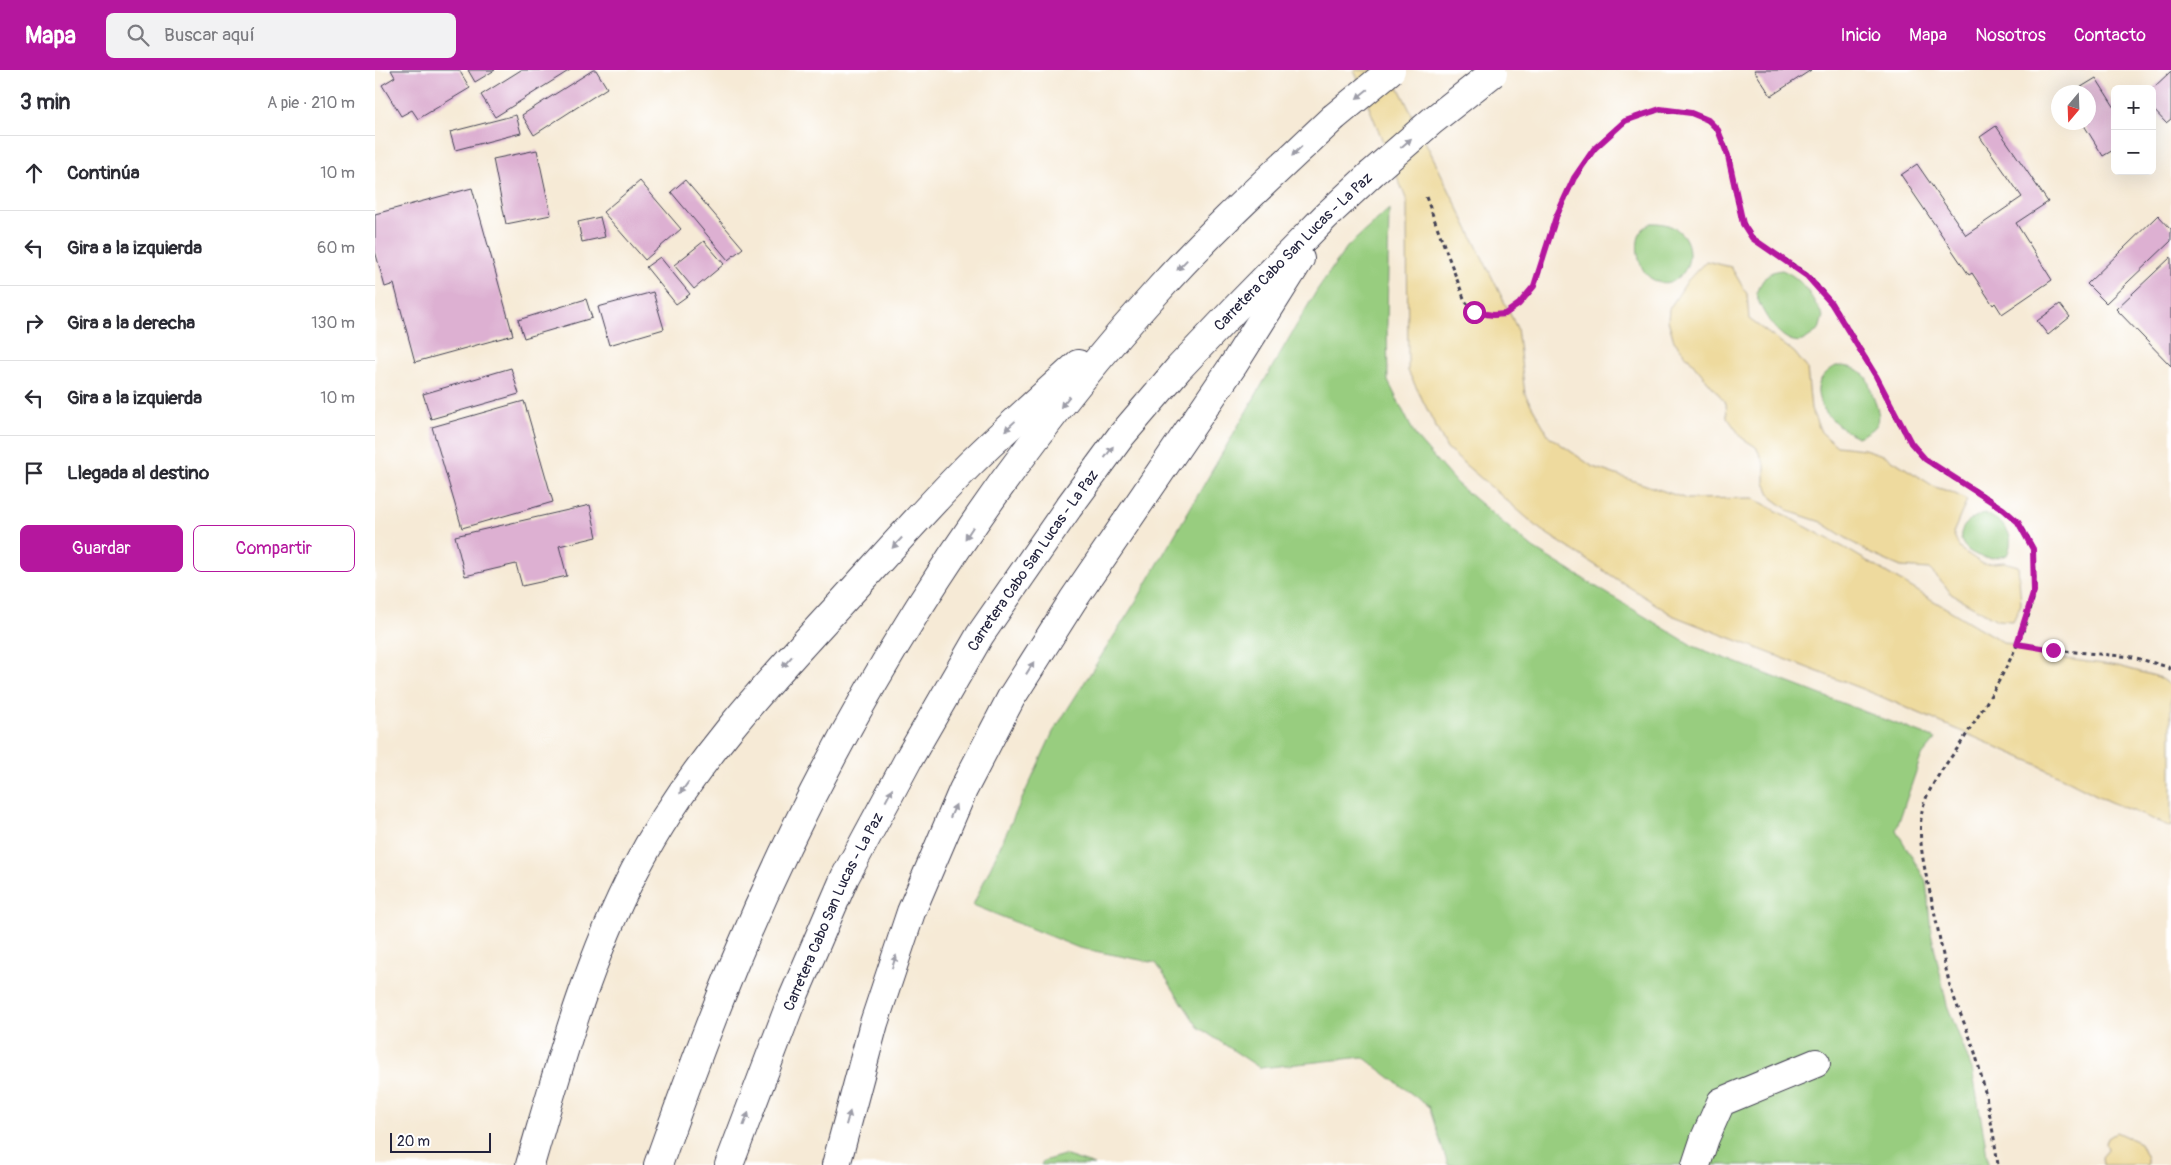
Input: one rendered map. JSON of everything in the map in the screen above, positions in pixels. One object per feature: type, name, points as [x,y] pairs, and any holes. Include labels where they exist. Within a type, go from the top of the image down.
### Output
[{"type":"main road","points":[[530,1165],[551,1094],[595,961],[617,906],[671,807],[734,723],[778,672],[971,463],[1162,286],[1213,233],[1333,118],[1391,70]]},
{"type":"main road","name":"Carretera Cabo San Lucas - La Paz","points":[[729,1165],[789,1007],[845,877],[908,760],[980,635],[1068,508],[1121,436],[1185,362],[1326,216],[1431,121],[1495,71]]},
{"type":"main road","points":[[835,1165],[874,1024],[911,912],[934,854],[963,790],[1011,698],[1073,600],[1234,364],[1326,216]]},
{"type":"main road","points":[[658,1165],[699,1050],[739,952],[775,872],[823,776],[873,686],[919,609],[995,494],[1059,409],[1162,286]]},
{"type":"main road","points":[[1696,1165],[1705,1138],[1721,1102],[1815,1063]]},
{"type":"path","points":[[1426,197],[1465,301],[1474,312],[1493,315],[1505,314],[1519,304],[1534,286],[1556,217],[1574,178],[1594,149],[1625,121],[1660,109],[1691,113],[1708,120],[1718,130],[1728,156],[1743,224],[1752,238],[1807,276],[1831,303],[1876,376],[1911,443],[1925,459],[2003,509],[2018,522],[2033,549],[2034,591],[2017,644],[1975,721],[1941,773],[1923,807],[1921,846],[1949,983],[1976,1055],[1994,1135],[1998,1165]]},
{"type":"path","points":[[2017,644],[2053,650],[2133,657],[2168,667],[2171,670]]},
{"type":"green space","points":[[1389,209],[1388,381],[1416,437],[1456,483],[1533,548],[1693,646],[1936,739],[1921,757],[1896,830],[1926,881],[1931,932],[1947,1005],[1972,1069],[1988,1165],[1448,1165],[1429,1107],[1363,1057],[1260,1068],[1198,1027],[1156,963],[1079,948],[973,905],[1053,732],[1138,598],[1317,290],[1347,247]]},
{"type":"green space","points":[[1651,223],[1666,224],[1678,230],[1683,235],[1689,248],[1688,263],[1682,275],[1671,282],[1665,283],[1652,279],[1643,270],[1640,263],[1638,256],[1639,236],[1642,230]]},
{"type":"green space","points":[[1782,270],[1796,278],[1811,295],[1823,316],[1819,330],[1802,341],[1794,341],[1779,333],[1767,317],[1756,293],[1763,280],[1769,274]]},
{"type":"green space","points":[[1836,366],[1852,368],[1862,373],[1867,380],[1879,415],[1877,425],[1858,437],[1837,424],[1821,405],[1818,395],[1819,384],[1825,375]]},
{"type":"green space","points":[[1984,513],[2002,524],[2009,534],[2010,547],[2007,555],[1993,558],[1981,556],[1971,552],[1964,546],[1961,538],[1963,529],[1970,521]]},
{"type":"green space","points":[[1064,1155],[1095,1165],[1041,1165],[1043,1161]]},
{"type":"sand","points":[[1354,70],[1390,70],[1517,328],[1525,394],[1549,436],[1593,467],[1687,499],[1753,498],[1845,548],[2003,642],[2051,657],[2118,666],[2159,677],[2171,687],[2171,827],[2108,801],[2034,763],[1875,694],[1674,616],[1541,530],[1447,449],[1408,371],[1407,201]]},
{"type":"sand","points":[[1706,261],[1731,267],[1747,294],[1749,319],[1794,352],[1807,368],[1811,409],[1821,432],[1837,446],[1864,449],[1886,456],[1935,487],[1967,500],[1953,533],[1960,549],[1983,564],[2004,562],[2018,566],[2021,604],[2013,621],[1997,620],[1951,594],[1929,569],[1901,567],[1871,554],[1821,522],[1791,512],[1772,498],[1765,483],[1765,465],[1756,447],[1742,438],[1727,417],[1726,403],[1674,341],[1668,320],[1669,309],[1688,280]]},
{"type":"sand","points":[[2116,1132],[2140,1143],[2147,1158],[2147,1165],[2103,1165],[2102,1157],[2108,1150],[2106,1143],[2108,1137]]},
{"type":"building","points":[[391,70],[459,70],[470,88],[418,119],[412,110],[401,116],[382,85],[395,77]]},
{"type":"building","points":[[468,70],[495,70],[475,82]]},
{"type":"building","points":[[521,70],[570,70],[495,117],[481,95]]},
{"type":"building","points":[[593,70],[596,70],[607,88],[534,135],[522,115]]},
{"type":"building","points":[[1754,70],[1811,70],[1771,96]]},
{"type":"building","points":[[2171,71],[2171,119],[2166,123],[2156,112],[2156,85]]},
{"type":"building","points":[[2096,78],[2111,102],[2111,151],[2103,156],[2087,130],[2096,130],[2096,85],[2084,85]]},
{"type":"building","points":[[516,115],[521,133],[455,150],[450,132]]},
{"type":"building","points":[[1996,126],[2048,202],[2016,223],[2052,280],[2002,314],[1995,303],[1993,305],[1972,273],[1969,275],[1901,175],[1917,164],[1966,235],[2022,197],[1980,137]]},
{"type":"building","points":[[537,150],[551,215],[506,224],[493,159]]},
{"type":"building","points":[[685,180],[743,248],[728,260],[671,192]]},
{"type":"building","points":[[640,181],[681,229],[645,260],[603,212]]},
{"type":"building","points":[[472,188],[513,335],[415,362],[394,284],[385,287],[375,251],[375,214]]},
{"type":"building","points":[[2158,215],[2171,229],[2171,241],[2106,303],[2087,284]]},
{"type":"building","points":[[600,217],[605,237],[582,242],[578,222]]},
{"type":"building","points":[[704,241],[724,264],[694,289],[674,265]]},
{"type":"building","points":[[660,257],[690,294],[676,304],[646,267]]},
{"type":"building","points":[[2171,257],[2171,366],[2116,309]]},
{"type":"building","points":[[653,292],[664,329],[609,345],[598,307]]},
{"type":"building","points":[[586,299],[592,318],[524,338],[518,320]]},
{"type":"building","points":[[2060,304],[2070,317],[2048,335],[2037,321]]},
{"type":"building","points":[[511,368],[519,394],[431,419],[423,394]]},
{"type":"building","points":[[524,401],[553,502],[462,528],[432,427]]},
{"type":"building","points":[[590,505],[597,537],[559,546],[567,576],[522,586],[516,564],[465,576],[455,536]]},
{"type":"route","points":[[1474,312],[1493,315],[1505,314],[1519,304],[1534,286],[1556,217],[1574,178],[1594,149],[1625,121],[1660,109],[1691,113],[1708,120],[1718,130],[1728,156],[1743,224],[1752,238],[1807,276],[1831,303],[1876,376],[1911,443],[1925,459],[2003,509],[2018,522],[2033,549],[2034,591],[2028,616],[2017,644],[2053,650]]}]
